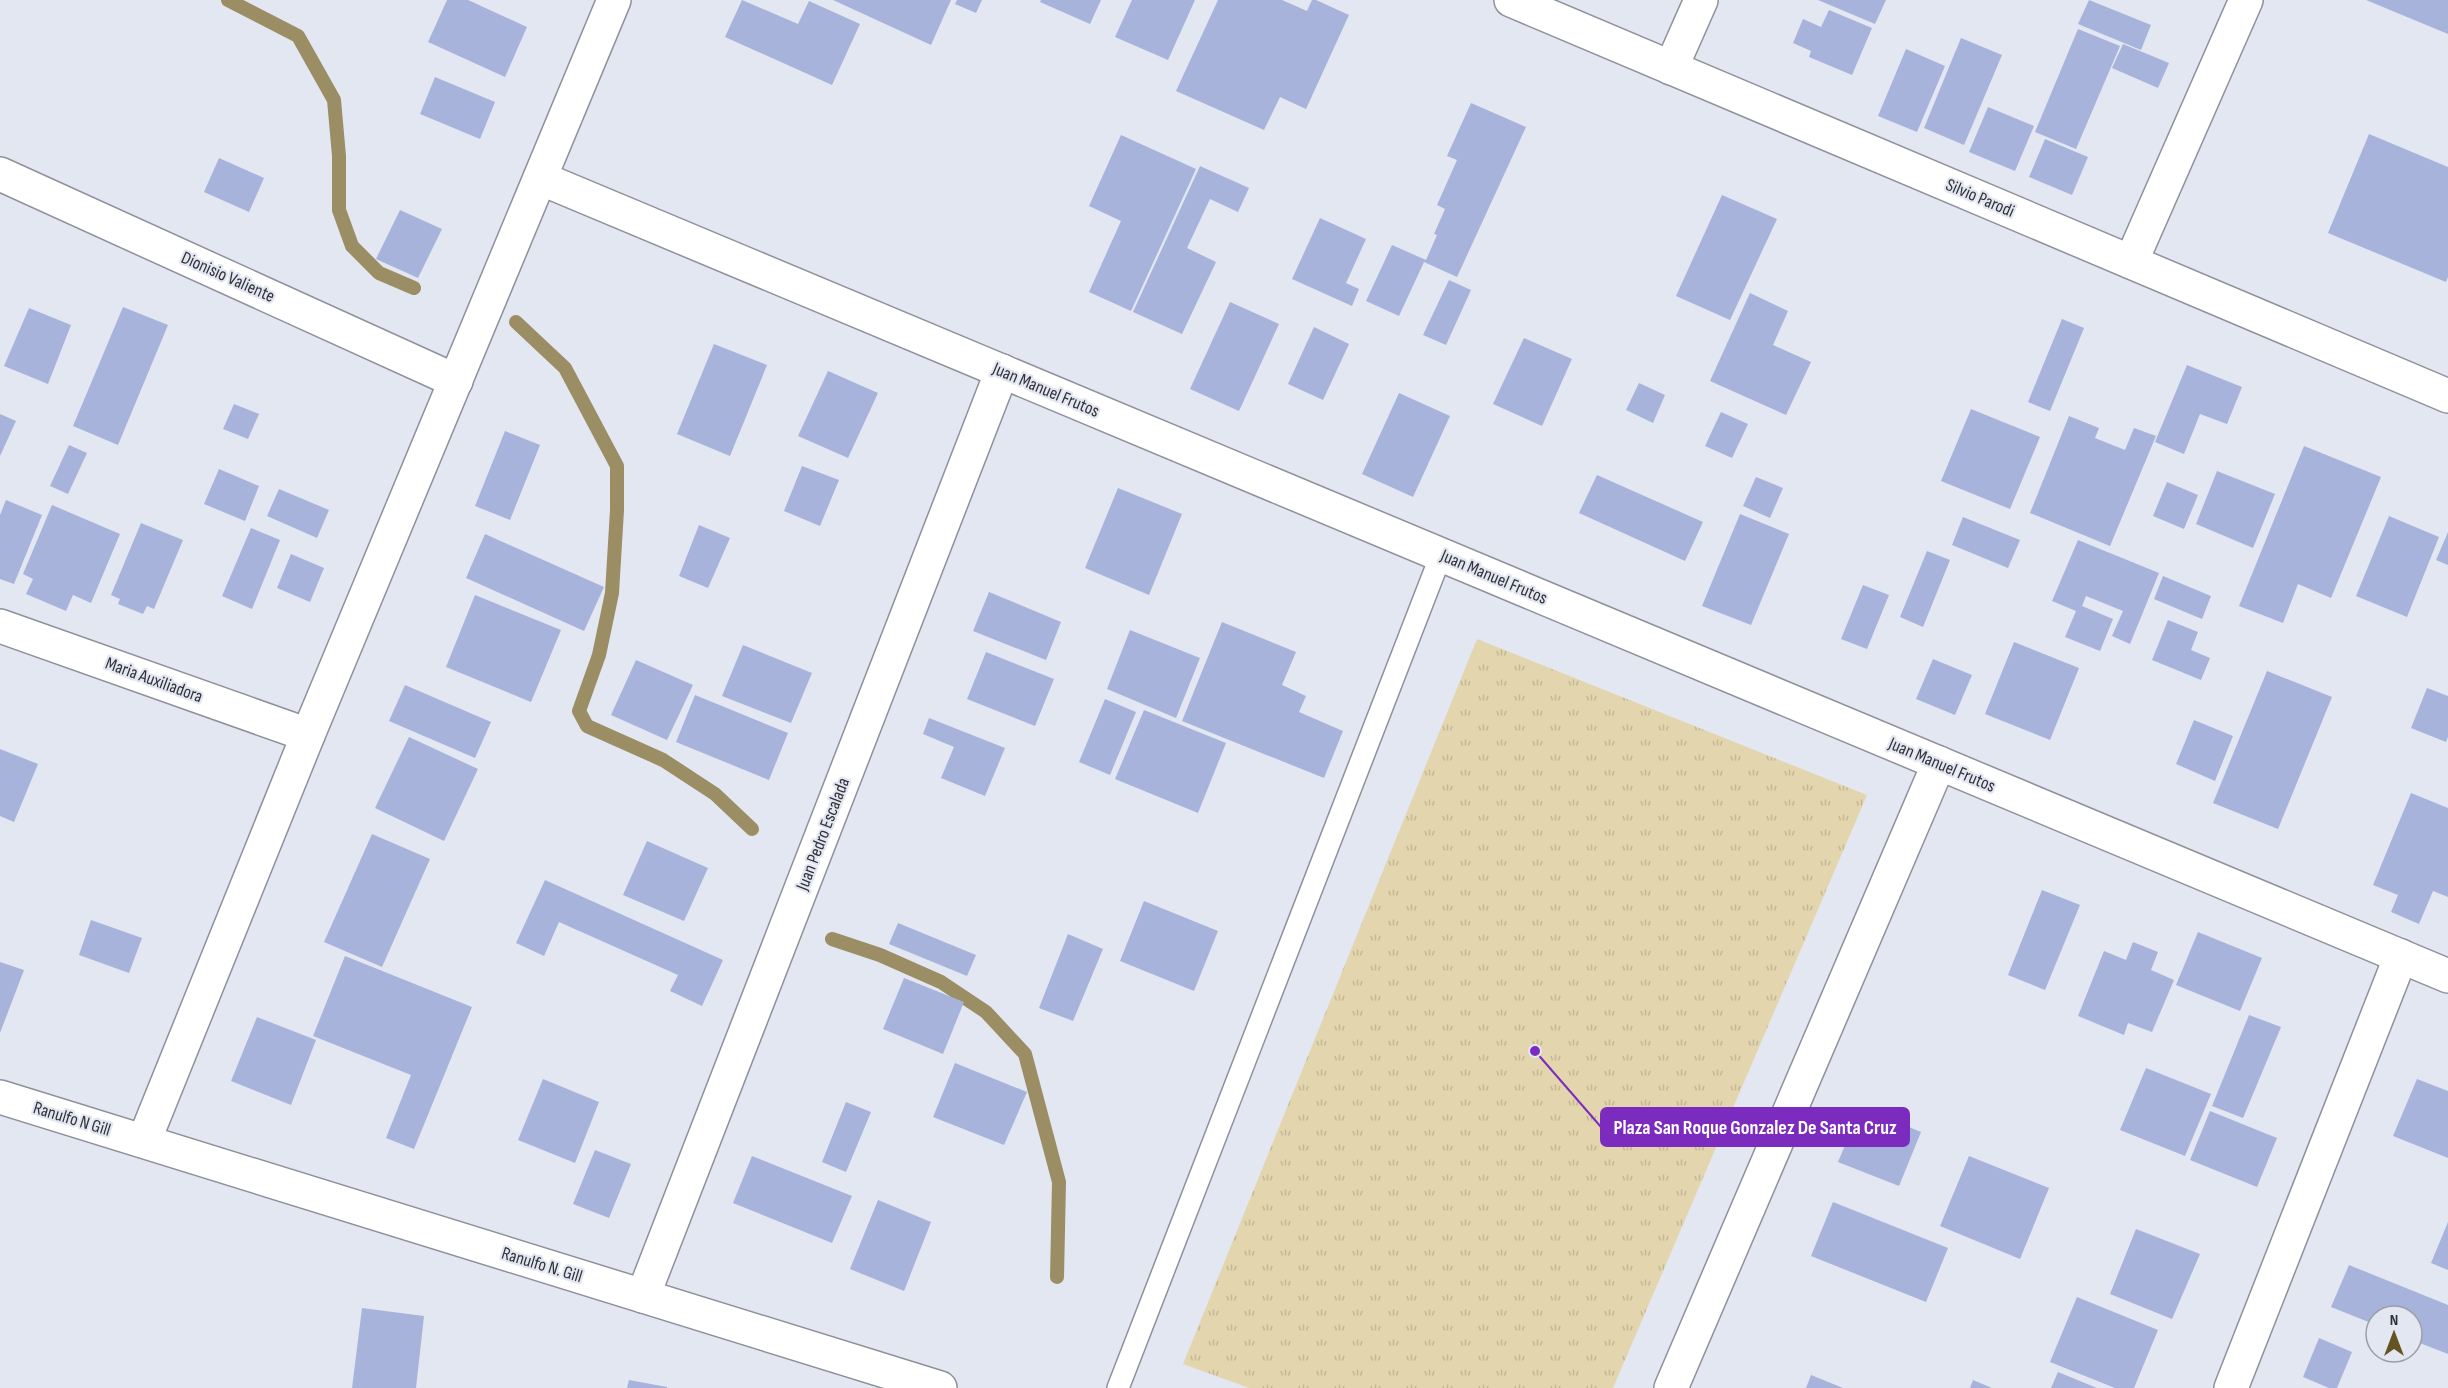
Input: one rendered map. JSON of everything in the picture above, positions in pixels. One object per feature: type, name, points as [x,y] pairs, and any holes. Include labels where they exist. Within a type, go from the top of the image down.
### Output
[{"type":"street","points":[[144,1142],[308,735],[614,0]]},
{"type":"street","name":"Silvio Parodi","points":[[1511,0],[2448,396]]},
{"type":"street","points":[[1671,68],[1701,0]]},
{"type":"street","points":[[2131,262],[2246,0]]},
{"type":"street","name":"Dionisio Valiente","points":[[0,174],[456,381]]},
{"type":"street","name":"Juan Manuel Frutos","points":[[540,178],[2448,976]]},
{"type":"street","name":"Juan Pedro Escalada","points":[[643,1296],[1002,371]]},
{"type":"street","name":"Maria Auxiliadora","points":[[0,626],[308,735]]},
{"type":"street","points":[[1671,1388],[1939,763]]},
{"type":"street","points":[[2231,1388],[2401,956]]},
{"type":"street","name":"Ranulfo N Gill","points":[[0,1097],[144,1142]]},
{"type":"street","name":"Ranulfo N. Gill","points":[[144,1142],[643,1296],[897,1382],[939,1388]]},
{"type":"lane","points":[[1118,1388],[1441,555]]},
{"type":"green space","points":[[1477,639],[1867,795],[1613,1388],[1249,1388],[1183,1364]]},
{"type":"building","points":[[447,0],[468,0],[527,27],[505,77],[428,42]]},
{"type":"building","points":[[742,0],[798,24],[809,1],[860,24],[832,85],[725,37]]},
{"type":"building","points":[[833,0],[951,0],[931,45]]},
{"type":"building","points":[[957,0],[982,0],[976,13],[955,4]]},
{"type":"building","points":[[1041,0],[1101,0],[1090,24],[1040,2]]},
{"type":"building","points":[[1132,0],[1195,0],[1168,60],[1115,37]]},
{"type":"building","points":[[1218,0],[1282,0],[1307,11],[1312,0],[1316,0],[1349,15],[1306,109],[1280,97],[1264,130],[1176,91]]},
{"type":"building","points":[[1818,0],[1886,0],[1875,24]]},
{"type":"building","points":[[2089,0],[2151,25],[2141,50],[2078,24]]},
{"type":"building","points":[[2366,0],[2448,0],[2448,34]]},
{"type":"building","points":[[1829,10],[1872,28],[1852,75],[1809,57],[1811,51],[1793,43],[1803,19],[1821,27]]},
{"type":"building","points":[[2078,29],[2120,46],[2076,149],[2035,132]]},
{"type":"building","points":[[1961,38],[2002,55],[1964,145],[1924,128]]},
{"type":"building","points":[[2123,44],[2169,63],[2158,88],[2112,68]]},
{"type":"building","points":[[1906,49],[1945,66],[1917,132],[1878,116]]},
{"type":"building","points":[[435,77],[495,102],[480,139],[420,114]]},
{"type":"building","points":[[1471,103],[1526,127],[1457,277],[1424,262],[1399,316],[1366,301],[1392,245],[1426,260],[1445,209],[1437,205],[1457,160],[1447,156]]},
{"type":"building","points":[[1988,107],[2034,126],[2015,171],[1969,152]]},
{"type":"building","points":[[2369,134],[2448,167],[2448,277],[2446,282],[2328,233]]},
{"type":"building","points":[[1121,135],[1196,169],[1131,311],[1089,292],[1121,221],[1089,206]]},
{"type":"building","points":[[2045,139],[2088,157],[2072,195],[2029,177]]},
{"type":"building","points":[[219,158],[264,178],[249,212],[204,192]]},
{"type":"building","points":[[1200,166],[1249,188],[1238,212],[1210,199],[1187,248],[1216,262],[1182,334],[1133,312]]},
{"type":"building","points":[[1722,195],[1777,219],[1730,320],[1676,296]]},
{"type":"building","points":[[400,210],[442,229],[418,278],[376,259]]},
{"type":"building","points":[[1320,218],[1366,239],[1346,283],[1359,289],[1352,306],[1292,279]]},
{"type":"building","points":[[1449,280],[1471,290],[1446,345],[1423,335]]},
{"type":"building","points":[[1750,293],[1788,311],[1773,345],[1811,362],[1786,415],[1710,381]]},
{"type":"building","points":[[1230,302],[1279,324],[1239,411],[1190,389]]},
{"type":"building","points":[[123,307],[168,325],[118,445],[73,426]]},
{"type":"building","points":[[29,308],[71,325],[48,384],[4,366]]},
{"type":"building","points":[[2062,319],[2084,328],[2050,411],[2028,402]]},
{"type":"building","points":[[1314,327],[1349,344],[1323,400],[1288,384]]},
{"type":"building","points":[[1524,338],[1572,359],[1542,426],[1493,404]]},
{"type":"building","points":[[714,344],[767,365],[730,456],[677,434]]},
{"type":"building","points":[[2187,365],[2242,387],[2227,424],[2200,414],[2184,454],[2155,442]]},
{"type":"building","points":[[828,371],[878,393],[848,458],[798,436]]},
{"type":"building","points":[[1639,383],[1665,395],[1653,423],[1626,410]]},
{"type":"building","points":[[1399,393],[1450,416],[1413,497],[1362,474]]},
{"type":"building","points":[[234,404],[259,414],[248,439],[223,429]]},
{"type":"building","points":[[1971,409],[2040,437],[2010,509],[1941,481]]},
{"type":"building","points":[[1721,412],[1748,424],[1732,458],[1705,446]]},
{"type":"building","points":[[0,414],[16,421],[0,456]]},
{"type":"building","points":[[2069,416],[2099,428],[2095,438],[2125,450],[2134,428],[2156,436],[2110,546],[2030,513]]},
{"type":"building","points":[[505,431],[540,445],[510,520],[475,506]]},
{"type":"building","points":[[69,445],[87,453],[68,494],[50,486]]},
{"type":"building","points":[[2304,446],[2381,477],[2331,598],[2298,584],[2283,623],[2239,606]]},
{"type":"building","points":[[802,466],[839,480],[820,526],[784,511]]},
{"type":"building","points":[[219,469],[259,486],[245,521],[204,504]]},
{"type":"building","points":[[2217,471],[2275,494],[2253,548],[2196,524]]},
{"type":"building","points":[[1597,475],[1703,522],[1685,561],[1579,513]]},
{"type":"building","points":[[1756,477],[1783,488],[1770,518],[1743,506]]},
{"type":"building","points":[[2167,482],[2198,495],[2184,529],[2153,516]]},
{"type":"building","points":[[1118,488],[1182,514],[1149,595],[1085,568]]},
{"type":"building","points":[[279,489],[329,510],[317,538],[267,516]]},
{"type":"building","points":[[6,500],[42,515],[14,584],[0,579],[0,515]]},
{"type":"building","points":[[52,505],[120,534],[91,603],[73,595],[66,611],[26,594],[33,579],[23,574]]},
{"type":"building","points":[[1740,514],[1789,534],[1751,625],[1702,606]]},
{"type":"building","points":[[2389,516],[2439,537],[2407,617],[2356,596]]},
{"type":"building","points":[[1963,517],[2020,540],[2008,568],[1952,545]]},
{"type":"building","points":[[141,523],[183,540],[154,609],[147,606],[143,614],[118,604],[120,599],[111,595]]},
{"type":"building","points":[[699,525],[730,538],[708,588],[679,576]]},
{"type":"building","points":[[251,528],[280,540],[252,609],[222,596]]},
{"type":"building","points":[[2448,532],[2448,565],[2436,560]]},
{"type":"building","points":[[485,534],[604,587],[584,631],[466,578]]},
{"type":"building","points":[[2078,540],[2159,573],[2130,644],[2112,636],[2123,611],[2086,596],[2082,606],[2113,619],[2100,651],[2065,637],[2076,611],[2052,601]]},
{"type":"building","points":[[1927,551],[1950,560],[1923,627],[1900,617]]},
{"type":"building","points":[[291,554],[324,568],[310,602],[277,588]]},
{"type":"building","points":[[2163,576],[2211,596],[2202,619],[2154,599]]},
{"type":"building","points":[[1863,585],[1889,595],[1867,649],[1841,639]]},
{"type":"building","points":[[989,592],[1061,622],[1046,660],[973,631]]},
{"type":"building","points":[[475,595],[561,630],[531,702],[446,667]]},
{"type":"building","points":[[2168,620],[2198,632],[2191,650],[2210,658],[2201,680],[2152,660]]},
{"type":"building","points":[[1222,622],[1296,652],[1282,685],[1306,696],[1299,712],[1343,731],[1324,778],[1182,721]]},
{"type":"building","points":[[1130,630],[1200,658],[1176,718],[1107,689]]},
{"type":"building","points":[[2014,642],[2079,668],[2050,740],[1985,714]]},
{"type":"building","points":[[743,645],[812,673],[791,723],[722,696]]},
{"type":"building","points":[[986,652],[1054,679],[1035,726],[967,699]]},
{"type":"building","points":[[1933,659],[1972,675],[1955,715],[1916,699]]},
{"type":"building","points":[[636,660],[693,685],[667,740],[611,715]]},
{"type":"building","points":[[2267,671],[2332,697],[2278,829],[2213,803]]},
{"type":"building","points":[[405,685],[491,722],[475,758],[389,721]]},
{"type":"building","points":[[2427,688],[2448,696],[2446,742],[2411,728]]},
{"type":"building","points":[[695,695],[788,733],[769,780],[676,742]]},
{"type":"building","points":[[1105,699],[1136,712],[1110,775],[1079,762]]},
{"type":"building","points":[[1144,710],[1226,743],[1198,813],[1115,779]]},
{"type":"building","points":[[929,718],[1005,748],[985,796],[941,778],[954,747],[923,734]]},
{"type":"building","points":[[2194,720],[2233,736],[2215,781],[2176,764]]},
{"type":"building","points":[[409,737],[478,769],[444,841],[375,808]]},
{"type":"building","points":[[0,749],[38,764],[14,822],[0,816]]},
{"type":"building","points":[[2411,793],[2448,808],[2448,897],[2433,891],[2419,924],[2391,912],[2398,895],[2373,885]]},
{"type":"building","points":[[372,834],[430,859],[382,967],[324,942]]},
{"type":"building","points":[[647,841],[708,868],[684,921],[623,895]]},
{"type":"building","points":[[545,880],[723,960],[702,1006],[670,991],[678,975],[559,922],[544,956],[516,943]]},
{"type":"building","points":[[2042,890],[2080,905],[2045,990],[2008,975]]},
{"type":"building","points":[[1144,901],[1218,931],[1194,991],[1120,961]]},
{"type":"building","points":[[91,920],[142,938],[129,973],[79,955]]},
{"type":"building","points":[[898,923],[976,955],[967,976],[889,944]]},
{"type":"building","points":[[2198,932],[2262,958],[2240,1011],[2176,985]]},
{"type":"building","points":[[1068,934],[1103,949],[1073,1021],[1039,1008]]},
{"type":"building","points":[[2133,942],[2158,952],[2151,970],[2174,980],[2152,1032],[2128,1023],[2124,1035],[2078,1016],[2104,951],[2126,960]]},
{"type":"building","points":[[345,956],[472,1007],[414,1149],[386,1138],[411,1075],[313,1036]]},
{"type":"building","points":[[0,962],[24,970],[0,1033]]},
{"type":"building","points":[[904,978],[964,1002],[943,1054],[883,1029]]},
{"type":"building","points":[[2249,1015],[2281,1027],[2243,1118],[2212,1106]]},
{"type":"building","points":[[257,1017],[316,1040],[291,1105],[231,1081]]},
{"type":"building","points":[[955,1063],[1027,1092],[1004,1145],[933,1117]]},
{"type":"building","points":[[2146,1068],[2211,1094],[2185,1156],[2120,1130]]},
{"type":"building","points":[[543,1079],[599,1102],[575,1163],[518,1140]]},
{"type":"building","points":[[2417,1079],[2448,1091],[2448,1158],[2393,1136]]},
{"type":"building","points":[[846,1102],[871,1112],[846,1172],[822,1162]]},
{"type":"building","points":[[1861,1107],[1921,1132],[1899,1186],[1838,1162]]},
{"type":"building","points":[[2210,1111],[2277,1138],[2257,1187],[2190,1160]]},
{"type":"building","points":[[595,1150],[631,1164],[609,1218],[573,1204]]},
{"type":"building","points":[[752,1156],[852,1196],[832,1243],[733,1203]]},
{"type":"building","points":[[1969,1156],[2049,1188],[2020,1259],[1940,1226]]},
{"type":"building","points":[[878,1200],[931,1222],[904,1291],[850,1269]]},
{"type":"building","points":[[1833,1202],[1948,1248],[1926,1302],[1811,1256]]},
{"type":"building","points":[[2448,1222],[2448,1270],[2431,1263]]},
{"type":"building","points":[[2136,1229],[2200,1254],[2172,1319],[2110,1294]]},
{"type":"building","points":[[2349,1265],[2448,1305],[2448,1354],[2424,1345],[2424,1304],[2364,1304],[2364,1320],[2331,1307]]},
{"type":"building","points":[[2077,1297],[2158,1330],[2134,1388],[2115,1388],[2050,1362]]},
{"type":"building","points":[[362,1308],[424,1316],[416,1388],[352,1388]]},
{"type":"building","points":[[2319,1338],[2352,1352],[2337,1388],[2329,1388],[2303,1377]]},
{"type":"building","points":[[2058,1372],[2097,1388],[2051,1388]]},
{"type":"building","points":[[1811,1375],[1843,1388],[1806,1388]]},
{"type":"building","points":[[629,1380],[667,1387],[667,1388],[627,1388]]},
{"type":"building","points":[[1973,1380],[1992,1388],[1970,1388]]},
{"type":"waterway","points":[[228,0],[298,36],[334,100],[339,156],[339,210],[352,246],[379,273],[414,288]]},
{"type":"waterway","points":[[516,322],[565,368],[617,466],[612,593],[599,655],[579,711],[587,726],[663,760],[715,794],[752,829]]},
{"type":"waterway","points":[[832,939],[880,955],[941,982],[986,1012],[1025,1054],[1059,1182],[1057,1277]]},
{"type":"place","name":"Plaza San Roque Gonzalez De Santa Cruz","points":[[1535,1051]]}]
